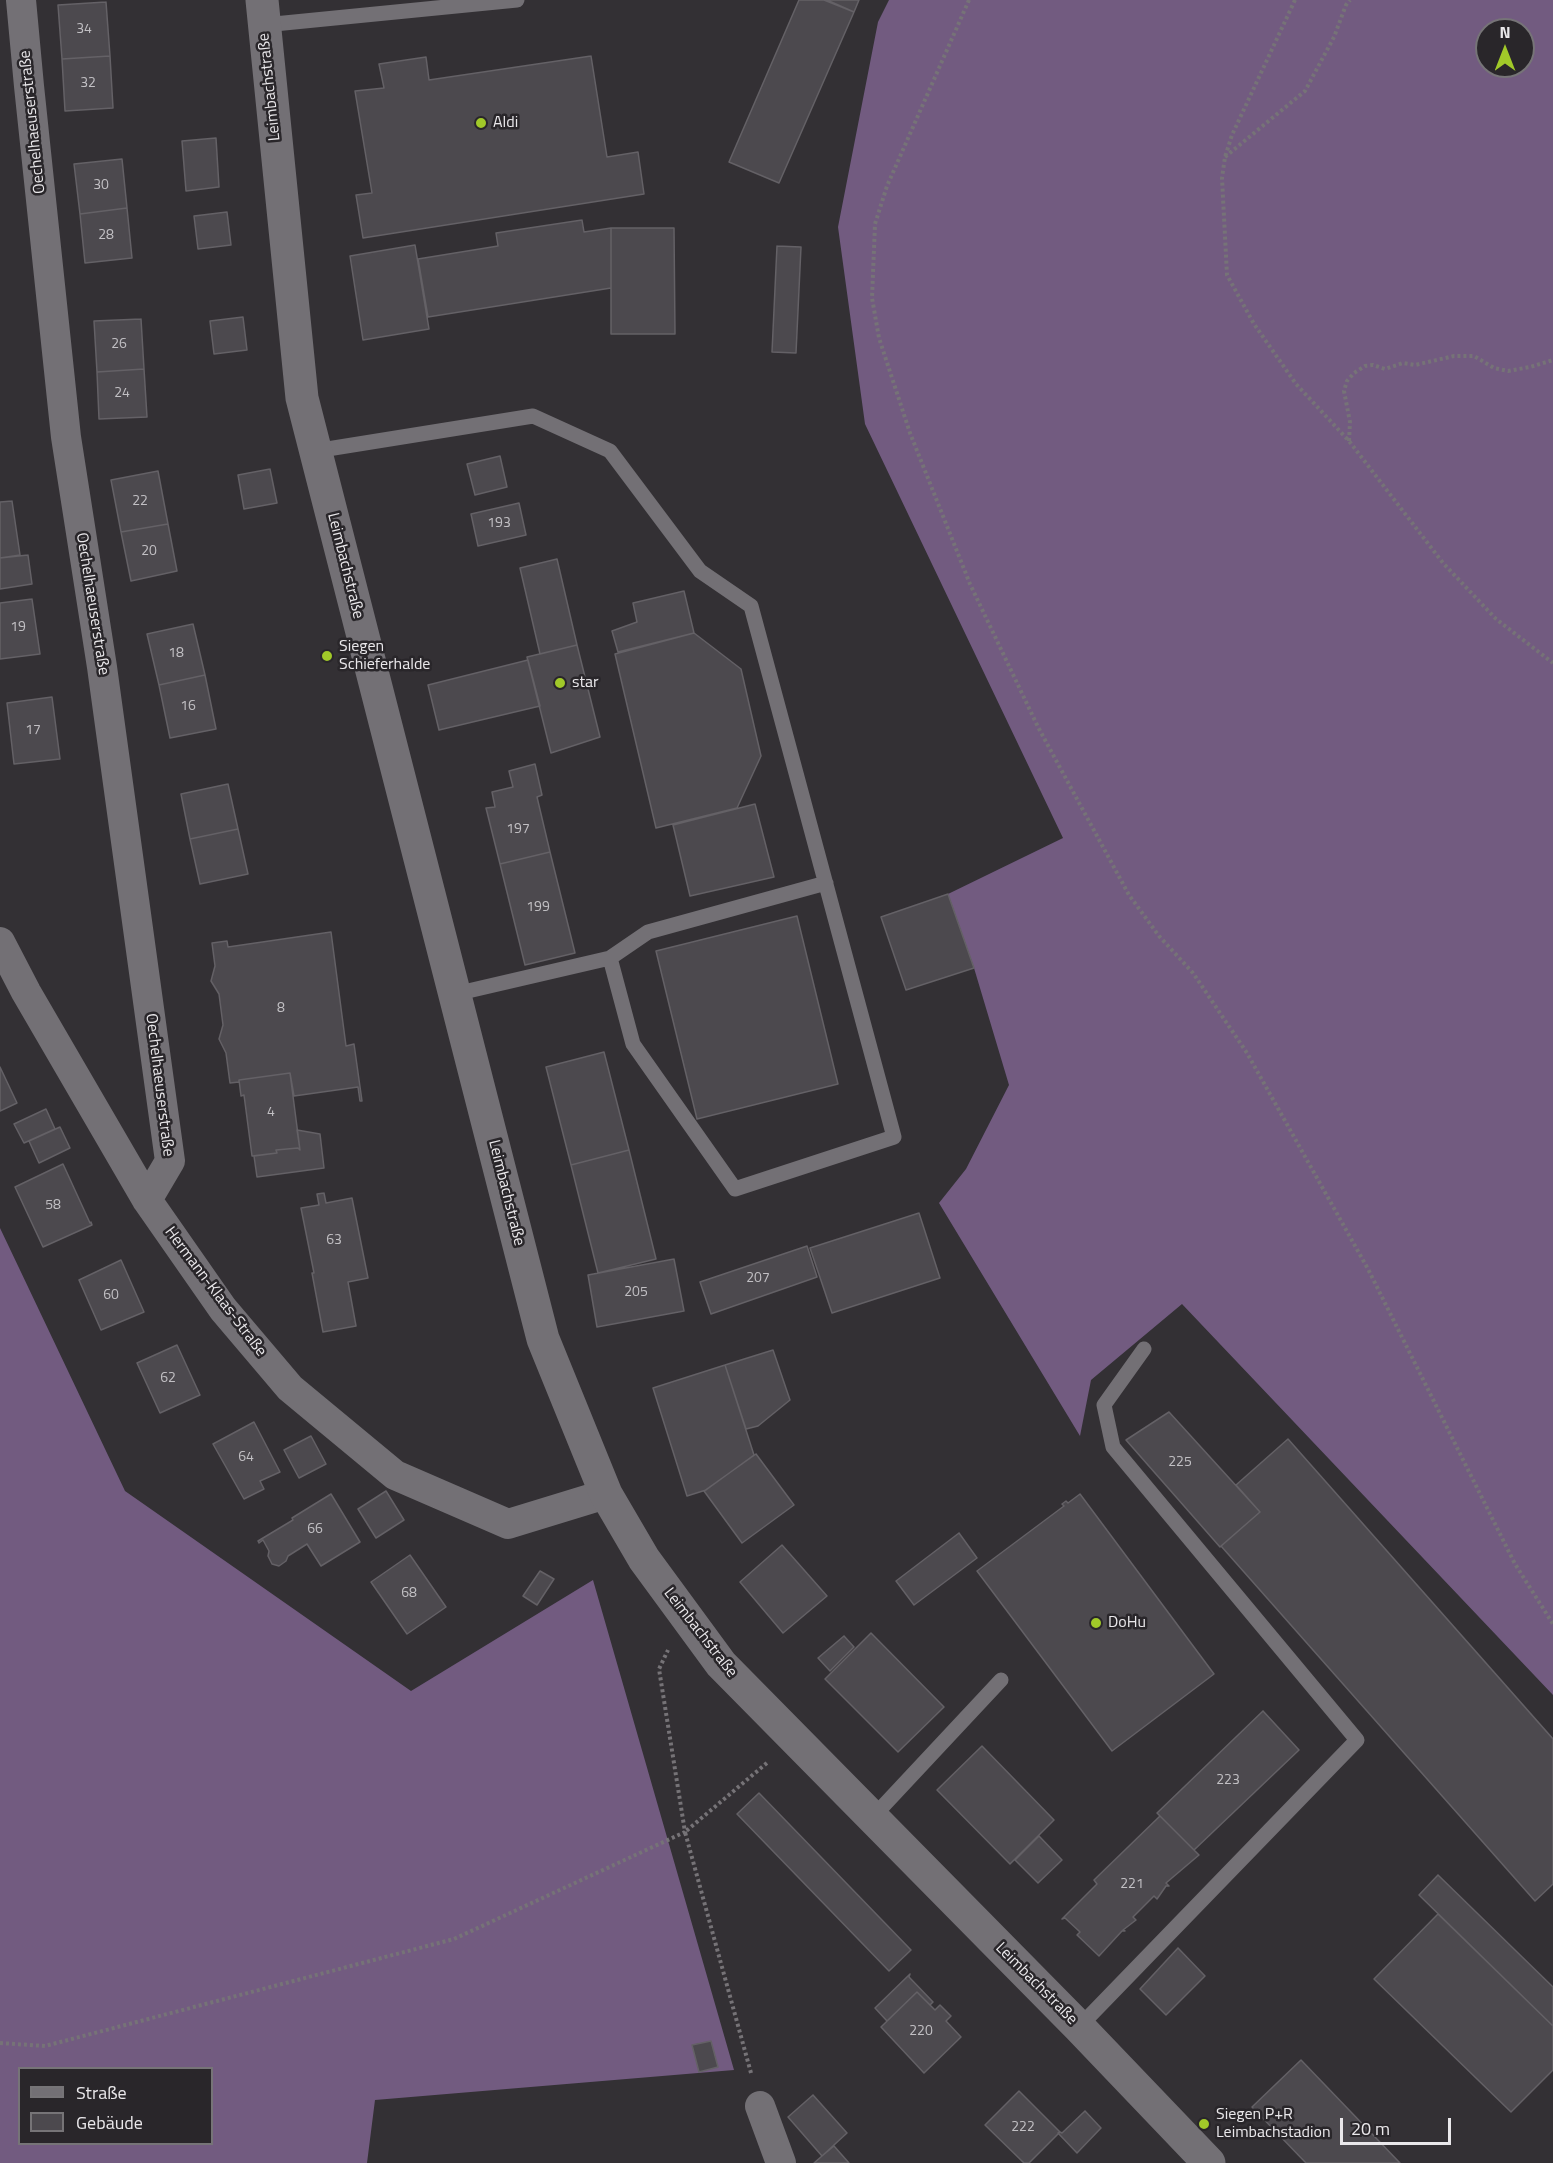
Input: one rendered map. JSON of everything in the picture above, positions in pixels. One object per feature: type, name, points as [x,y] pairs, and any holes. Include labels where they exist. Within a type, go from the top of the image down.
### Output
[{"type":"main road","name":"Leimbachstraße","points":[[263,12],[302,398],[543,1339],[606,1494],[644,1559],[722,1664],[794,1740],[1079,2027],[1209,2163]]},
{"type":"street","name":"Oechelhaeuserstraße","points":[[21,0],[66,437],[102,667],[170,1161],[147,1200]]},
{"type":"street","name":"Hermann-Klaas-Straße","points":[[0,942],[32,1002],[147,1200],[223,1309],[290,1388],[395,1475],[508,1524],[606,1494]]},
{"type":"street","points":[[759,2106],[781,2163]]},
{"type":"lane","points":[[263,12],[518,0]]},
{"type":"lane","points":[[315,451],[533,416],[610,451],[700,571],[751,606],[894,1137],[735,1189],[633,1044],[610,958]]},
{"type":"lane","points":[[455,994],[610,958],[648,932],[826,883]]},
{"type":"lane","points":[[1079,2027],[1357,1740],[1113,1447],[1104,1405],[1144,1349]]},
{"type":"lane","points":[[872,1818],[1000,1680]]},
{"type":"path","points":[[969,0],[887,186],[875,224],[872,298],[879,338],[910,433],[970,584],[1038,727],[1130,895],[1159,936],[1193,973],[1247,1053],[1368,1269],[1515,1564],[1553,1624]]},
{"type":"path","points":[[1295,0],[1232,135],[1225,157],[1222,178],[1227,275],[1254,324],[1296,384],[1348,441],[1443,563],[1496,619],[1553,663]]},
{"type":"path","points":[[1225,157],[1305,92],[1334,37],[1350,0]]},
{"type":"path","points":[[1348,441],[1350,422],[1344,390],[1347,381],[1365,366],[1373,365],[1385,369],[1403,363],[1415,365],[1454,356],[1474,356],[1494,368],[1508,371],[1553,360]]},
{"type":"path","points":[[685,1615],[659,1669],[685,1832],[759,2106]]},
{"type":"path","points":[[0,2043],[45,2046],[454,1939],[685,1832],[794,1740]]},
{"type":"shaded area","points":[[889,0],[1553,0],[1553,1695],[1182,1304],[1091,1380],[1080,1436],[939,1203],[966,1169],[1009,1085],[974,968],[948,894],[1063,838],[865,424],[838,227],[878,22]]},
{"type":"shaded area","points":[[0,1228],[125,1491],[411,1691],[593,1580],[734,2070],[375,2100],[367,2163],[0,2163]]},
{"type":"building","points":[[799,0],[824,0],[854,12],[779,183],[729,162]]},
{"type":"building","points":[[827,0],[859,0],[854,12]]},
{"type":"building","points":[[106,2],[110,56],[62,59],[58,5]]},
{"type":"building","points":[[110,56],[113,108],[65,111],[62,59]]},
{"type":"building","name":"Aldi","points":[[591,56],[607,157],[638,152],[644,194],[363,238],[356,195],[372,193],[355,91],[384,88],[379,64],[426,57],[429,80]]},
{"type":"building","points":[[216,138],[219,187],[186,191],[182,141]]},
{"type":"building","points":[[122,159],[127,208],[80,214],[74,164]]},
{"type":"building","points":[[127,208],[132,258],[85,263],[80,214]]},
{"type":"building","points":[[227,212],[231,245],[198,249],[194,216]]},
{"type":"building","points":[[582,220],[584,232],[611,228],[611,288],[428,317],[418,259],[498,246],[496,233]]},
{"type":"building","points":[[611,228],[674,228],[675,334],[611,334]]},
{"type":"building","points":[[415,245],[429,329],[363,340],[350,256]]},
{"type":"building","points":[[777,246],[801,247],[796,353],[772,352]]},
{"type":"building","points":[[243,317],[247,350],[214,354],[210,321]]},
{"type":"building","points":[[141,319],[144,369],[97,372],[94,321]]},
{"type":"building","points":[[144,369],[147,417],[99,419],[97,372]]},
{"type":"building","points":[[500,456],[507,487],[475,495],[467,464]]},
{"type":"building","points":[[270,469],[277,503],[244,509],[238,475]]},
{"type":"building","points":[[158,471],[168,524],[121,532],[111,480]]},
{"type":"building","points":[[12,501],[20,555],[0,558],[0,502]]},
{"type":"building","points":[[519,503],[526,535],[478,546],[471,514]]},
{"type":"building","points":[[168,524],[177,571],[131,581],[121,532]]},
{"type":"building","points":[[28,555],[32,584],[0,589],[0,558]]},
{"type":"building","points":[[557,559],[577,645],[540,654],[520,568]]},
{"type":"building","points":[[684,591],[694,633],[618,652],[612,631],[637,622],[633,603]]},
{"type":"building","points":[[32,599],[40,654],[0,659],[0,603]]},
{"type":"building","points":[[193,624],[205,675],[159,685],[147,634]]},
{"type":"building","points":[[694,633],[741,669],[761,756],[737,808],[656,828],[615,654]]},
{"type":"building","name":"star","points":[[577,645],[600,737],[551,753],[527,657]]},
{"type":"building","points":[[528,660],[540,706],[439,730],[428,685]]},
{"type":"building","points":[[205,675],[216,729],[170,738],[159,685]]},
{"type":"building","points":[[52,697],[60,759],[14,764],[7,703]]},
{"type":"building","points":[[535,764],[542,795],[537,797],[550,852],[500,864],[486,808],[495,807],[492,792],[513,787],[509,771]]},
{"type":"building","points":[[228,784],[238,829],[190,839],[181,794]]},
{"type":"building","points":[[755,804],[774,877],[690,896],[673,825]]},
{"type":"building","points":[[238,829],[248,874],[200,884],[190,839]]},
{"type":"building","points":[[550,852],[575,953],[525,965],[500,864]]},
{"type":"building","points":[[948,894],[974,968],[906,990],[881,917]]},
{"type":"building","points":[[797,916],[838,1084],[697,1119],[656,951]]},
{"type":"building","points":[[331,932],[346,1046],[354,1044],[362,1101],[360,1101],[358,1087],[294,1096],[290,1073],[230,1083],[226,1053],[219,1039],[223,1025],[219,994],[211,981],[215,966],[212,943],[227,941],[228,947]]},
{"type":"building","points":[[604,1052],[629,1150],[571,1165],[546,1067]]},
{"type":"building","points":[[0,1067],[17,1103],[0,1111]]},
{"type":"building","points":[[290,1073],[300,1150],[298,1148],[276,1150],[277,1153],[252,1156],[244,1095],[241,1096],[239,1080]]},
{"type":"building","points":[[46,1109],[55,1129],[24,1143],[14,1124]]},
{"type":"building","points":[[60,1127],[70,1148],[39,1163],[29,1141]]},
{"type":"building","points":[[297,1130],[320,1134],[324,1168],[257,1177],[254,1156],[277,1153],[276,1150],[298,1148],[300,1150]]},
{"type":"building","points":[[629,1150],[656,1259],[598,1273],[571,1165]]},
{"type":"building","points":[[63,1164],[92,1225],[43,1247],[15,1187]]},
{"type":"building","points":[[324,1193],[326,1203],[352,1198],[368,1278],[348,1282],[356,1326],[323,1332],[301,1208],[319,1205],[317,1194]]},
{"type":"building","points":[[919,1213],[940,1278],[832,1313],[810,1248]]},
{"type":"building","points":[[807,1246],[817,1277],[711,1314],[700,1282]]},
{"type":"building","points":[[674,1259],[684,1311],[597,1327],[588,1275]]},
{"type":"building","points":[[121,1260],[144,1312],[101,1330],[79,1280]]},
{"type":"building","points":[[177,1345],[200,1395],[160,1413],[137,1363]]},
{"type":"building","points":[[773,1350],[790,1400],[758,1426],[746,1429],[725,1365]]},
{"type":"building","points":[[725,1365],[754,1455],[706,1490],[687,1496],[653,1388]]},
{"type":"building","points":[[1169,1412],[1260,1512],[1220,1547],[1126,1440]]},
{"type":"building","points":[[254,1422],[280,1472],[260,1481],[264,1489],[244,1499],[213,1444]]},
{"type":"building","points":[[311,1436],[326,1464],[299,1478],[284,1450]]},
{"type":"building","points":[[1288,1439],[1553,1739],[1553,1884],[1535,1901],[1221,1546],[1260,1512],[1236,1485]]},
{"type":"building","points":[[756,1454],[794,1505],[742,1543],[704,1491]]},
{"type":"building","points":[[386,1491],[404,1520],[376,1538],[358,1509]]},
{"type":"building","points":[[331,1494],[360,1542],[321,1566],[307,1544],[288,1556],[286,1561],[279,1566],[272,1564],[263,1540],[259,1543],[258,1541]]},
{"type":"building","name":"DoHu","points":[[1080,1494],[1214,1674],[1112,1751],[977,1571],[1064,1506],[1062,1504],[1066,1501],[1068,1503]]},
{"type":"building","points":[[959,1533],[977,1558],[914,1605],[896,1581]]},
{"type":"building","points":[[782,1545],[827,1596],[783,1633],[740,1582]]},
{"type":"building","points":[[410,1555],[446,1607],[407,1634],[371,1582]]},
{"type":"building","points":[[540,1571],[554,1579],[537,1605],[523,1596]]},
{"type":"building","points":[[871,1633],[944,1707],[898,1752],[825,1679]]},
{"type":"building","points":[[844,1636],[854,1647],[830,1671],[818,1658]]},
{"type":"building","points":[[1263,1711],[1299,1750],[1194,1850],[1157,1813]]},
{"type":"building","points":[[982,1746],[1054,1820],[1010,1864],[937,1790]]},
{"type":"building","points":[[759,1793],[911,1950],[889,1971],[737,1814]]},
{"type":"building","points":[[1160,1816],[1199,1855],[1166,1883],[1169,1886],[1166,1886],[1157,1899],[1154,1896],[1133,1917],[1136,1920],[1123,1930],[1125,1931],[1122,1931],[1099,1956],[1077,1935],[1080,1932],[1065,1918],[1062,1919],[1097,1884],[1094,1880]]},
{"type":"building","points":[[1039,1836],[1062,1860],[1038,1883],[1015,1860]]},
{"type":"building","points":[[1438,1875],[1553,1987],[1553,2026],[1419,1895]]},
{"type":"building","points":[[1438,1914],[1553,2026],[1553,2070],[1511,2112],[1374,1979]]},
{"type":"building","points":[[1178,1948],[1205,1976],[1166,2015],[1140,1989]]},
{"type":"building","points":[[910,1974],[909,1977],[933,2002],[930,2005],[917,1992],[887,2021],[875,2008]]},
{"type":"building","points":[[917,1992],[935,2010],[940,2005],[951,2016],[946,2021],[961,2037],[924,2073],[881,2027]]},
{"type":"building","points":[[711,2041],[718,2067],[699,2072],[692,2045]]},
{"type":"building","points":[[1301,2060],[1400,2163],[1306,2163],[1252,2107]]},
{"type":"building","points":[[1019,2091],[1060,2132],[1029,2163],[1024,2163],[985,2125]]},
{"type":"building","points":[[813,2095],[847,2133],[822,2156],[788,2117]]},
{"type":"building","points":[[1085,2111],[1101,2128],[1077,2153],[1058,2133],[1062,2133]]},
{"type":"building","points":[[834,2146],[849,2163],[814,2163],[822,2156]]},
{"type":"place","name":"Aldi","points":[[481,123]]},
{"type":"place","name":"Siegen Schieferhalde","points":[[327,656]]},
{"type":"place","name":"star","points":[[560,683]]},
{"type":"place","name":"DoHu","points":[[1096,1623]]},
{"type":"place","name":"Siegen P+R Leimbachstadion","points":[[1204,2124]]}]
